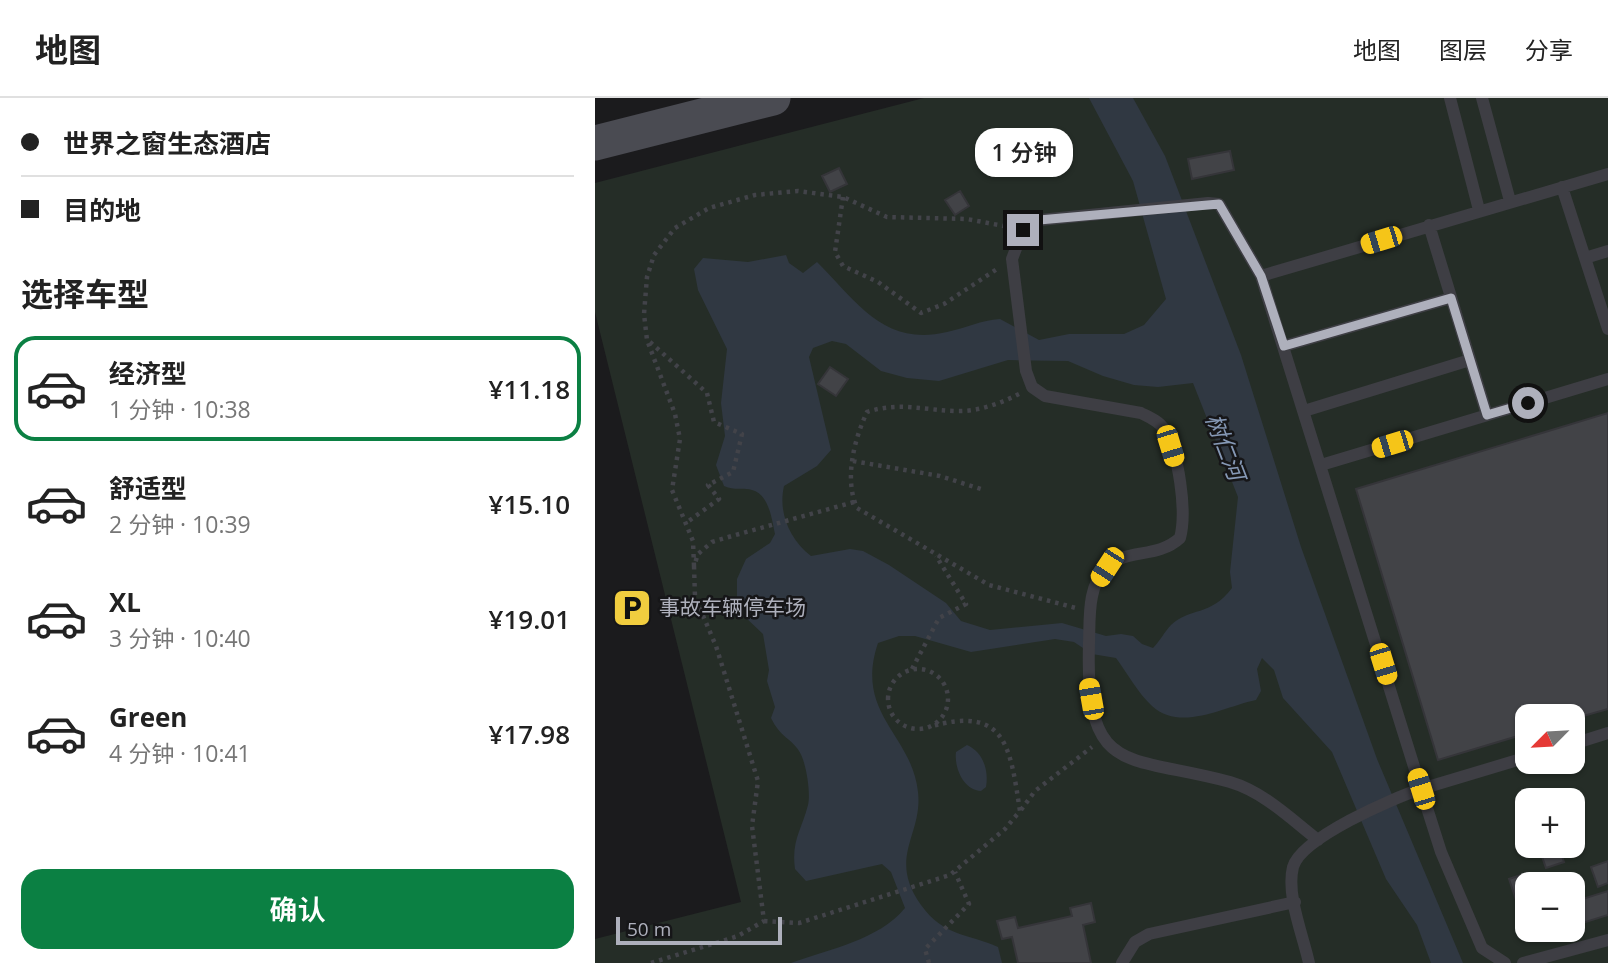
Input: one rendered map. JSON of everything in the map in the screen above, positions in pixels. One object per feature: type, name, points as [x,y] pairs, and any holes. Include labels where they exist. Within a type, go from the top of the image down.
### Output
[{"type":"main road","points":[[595,143],[773,98]]},
{"type":"lane","points":[[1450,98],[1479,210]]},
{"type":"lane","points":[[1482,98],[1510,201]]},
{"type":"lane","points":[[1261,276],[1608,174]]},
{"type":"lane","points":[[1562,187],[1607,323]]},
{"type":"lane","points":[[1318,840],[1260,795],[1231,783],[1168,771],[1124,758],[1114,752],[1103,736],[1094,715],[1088,682],[1094,586],[1107,567],[1124,557],[1156,553],[1179,538],[1184,524],[1181,484],[1164,430],[1155,420],[1141,413],[1045,397],[1032,387],[1026,371],[1012,259],[1023,230],[1039,220],[1219,204],[1261,276],[1441,852],[1482,947],[1505,963]]},
{"type":"lane","points":[[1429,225],[1487,415]]},
{"type":"lane","points":[[1585,258],[1608,251]]},
{"type":"lane","points":[[1284,346],[1451,298]]},
{"type":"lane","points":[[1304,411],[1470,360]]},
{"type":"lane","points":[[1321,465],[1608,379]]},
{"type":"lane","points":[[1585,740],[1608,733]]},
{"type":"lane","points":[[1309,963],[1295,902],[1294,865],[1318,840],[1404,794],[1515,761]]},
{"type":"lane","points":[[1122,963],[1135,942],[1149,934],[1295,902]]},
{"type":"lane","points":[[1523,963],[1608,940]]},
{"type":"path","points":[[764,921],[752,826],[758,781],[716,646],[695,597],[693,541],[673,490],[680,439],[675,414],[647,340],[644,314],[647,277],[654,255],[675,228],[709,208],[755,195],[798,191],[843,197],[887,217],[967,219],[1023,230]]},
{"type":"path","points":[[843,197],[835,252],[843,266],[878,282],[921,313],[944,304],[1012,259]]},
{"type":"path","points":[[647,340],[707,393],[714,422],[742,433],[733,472],[708,485],[719,499],[686,523]]},
{"type":"path","points":[[1032,387],[1000,403],[963,411],[888,405],[867,412],[855,436],[851,495],[857,508],[989,585],[1090,618]]},
{"type":"path","points":[[853,461],[940,476],[984,490]]},
{"type":"path","points":[[694,566],[698,554],[712,542],[854,502]]},
{"type":"path","points":[[935,555],[966,604],[939,618],[912,669],[895,679],[890,687],[889,707],[893,716],[909,728],[929,727],[955,719],[978,722],[995,731],[1004,740],[1011,757],[1020,811]]},
{"type":"path","points":[[912,669],[932,672],[945,686],[947,706],[944,715],[929,727]]},
{"type":"path","points":[[651,963],[738,936],[764,921],[799,923],[955,872],[1005,830],[1035,791],[1103,736]]},
{"type":"path","points":[[929,963],[925,948],[969,904],[955,872]]},
{"type":"shaded area","points":[[924,98],[1608,98],[1608,963],[595,963],[595,939],[741,902],[595,312],[595,183]]},
{"type":"water","name":"树仁河","points":[[1089,98],[1133,98],[1165,156],[1241,355],[1301,547],[1377,759],[1463,963],[1431,963],[1417,925],[1386,879],[1332,752],[1283,698],[1274,670],[1262,658],[1257,669],[1261,691],[1256,700],[1203,715],[1176,717],[1152,706],[1116,658],[1092,654],[1074,642],[1055,639],[971,652],[915,636],[899,636],[878,643],[873,667],[873,688],[879,706],[914,772],[918,792],[916,821],[906,859],[911,888],[921,905],[938,923],[957,933],[998,947],[1002,963],[791,963],[868,936],[894,919],[905,908],[891,872],[882,864],[806,881],[795,869],[796,843],[809,800],[806,769],[799,751],[771,718],[775,707],[767,681],[769,670],[763,634],[744,616],[737,598],[737,579],[746,559],[770,543],[775,534],[769,508],[758,492],[724,486],[716,465],[725,436],[721,403],[727,349],[698,290],[694,269],[703,258],[748,262],[786,255],[789,263],[803,273],[817,262],[873,318],[906,333],[925,335],[947,332],[1000,319],[1039,340],[1069,334],[1124,334],[1144,325],[1166,299],[1133,181]],"holes":[[[832,341],[846,344],[881,371],[907,378],[939,381],[1008,360],[1068,361],[1103,376],[1134,385],[1158,387],[1193,383],[1238,497],[1230,572],[1232,588],[1208,608],[1178,619],[1153,648],[1142,644],[1133,636],[1106,636],[1062,623],[990,630],[961,621],[946,603],[863,551],[850,549],[811,556],[797,542],[787,524],[783,506],[784,486],[817,466],[831,450],[809,357],[813,348]]]},
{"type":"water","points":[[967,745],[977,752],[986,768],[986,787],[981,791],[969,787],[958,771],[956,752]]},
{"type":"building","points":[[1230,151],[1234,170],[1192,179],[1188,159]]},
{"type":"building","points":[[839,168],[847,184],[830,192],[822,176]]},
{"type":"building","points":[[960,191],[969,206],[955,215],[945,200]]},
{"type":"building","points":[[830,367],[848,379],[836,396],[818,384]]},
{"type":"building","points":[[1608,413],[1608,709],[1585,716],[1585,704],[1515,704],[1515,737],[1438,760],[1356,489]]},
{"type":"building","points":[[1542,858],[1563,858],[1564,862],[1546,868]]},
{"type":"building","points":[[1608,861],[1608,883],[1598,887],[1591,867]]},
{"type":"building","points":[[1515,877],[1515,897],[1509,879]]},
{"type":"building","points":[[1608,891],[1608,915],[1585,922],[1585,898]]},
{"type":"building","points":[[1091,903],[1095,922],[1083,925],[1091,963],[1018,963],[1012,937],[1002,939],[997,921],[1015,917],[1018,928],[1072,916],[1070,908]]},
{"type":"place","name":"事故车辆停车场","points":[[632,608]]},
{"type":"route","points":[[1023,230],[1039,220],[1219,204],[1261,276],[1284,346],[1451,298],[1487,415],[1528,403]]}]
